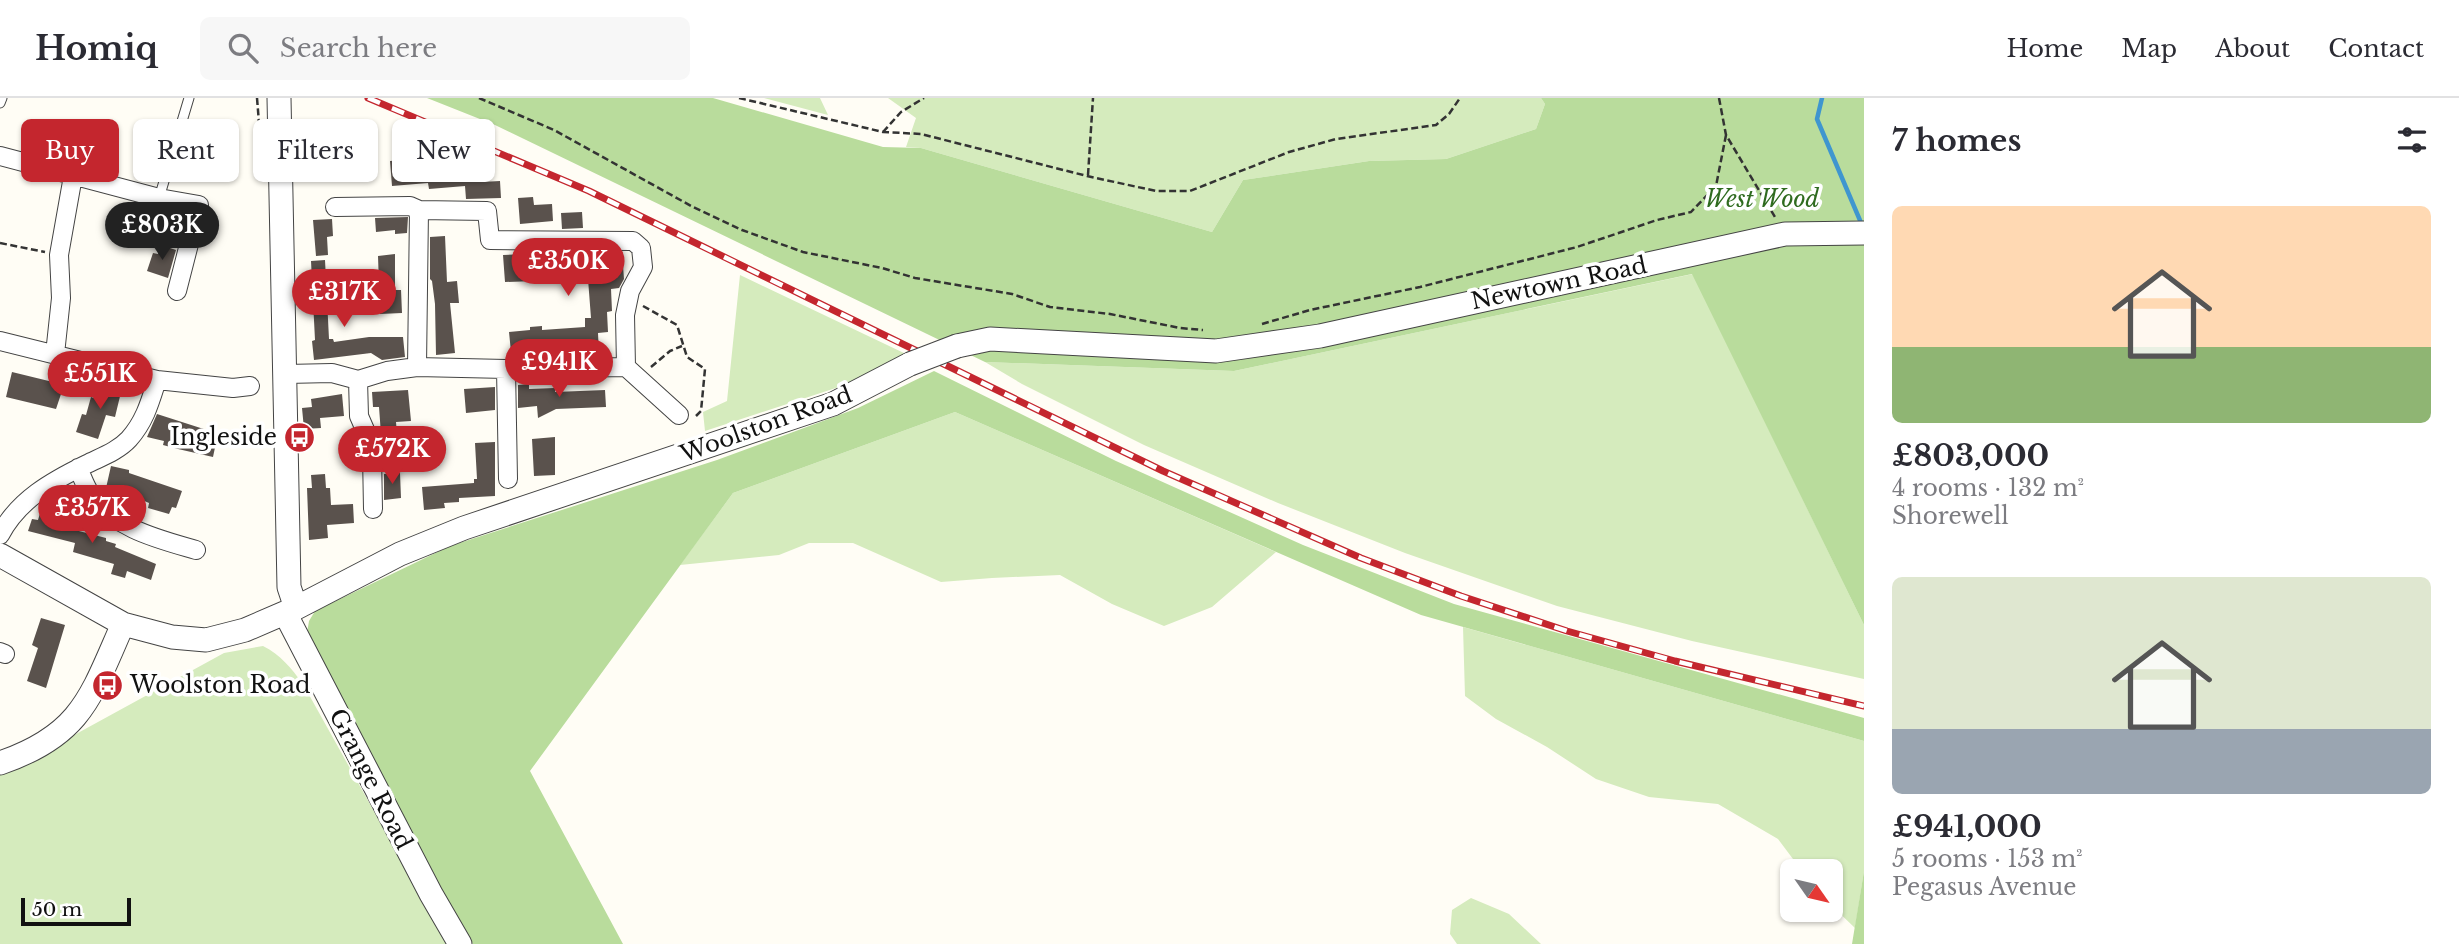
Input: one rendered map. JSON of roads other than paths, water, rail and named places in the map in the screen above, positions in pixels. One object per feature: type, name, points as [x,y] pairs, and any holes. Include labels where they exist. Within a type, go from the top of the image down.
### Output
[{"type":"street","name":"Grange Road","points":[[279,98],[291,611],[431,894],[460,944]]},
{"type":"street","points":[[0,156],[21,162]]},
{"type":"street","points":[[55,354],[61,298],[59,255],[72,182]]},
{"type":"street","points":[[96,182],[199,205],[177,291]]},
{"type":"street","points":[[335,207],[410,206],[419,210],[487,211],[490,240],[634,241],[640,248],[643,267],[631,291],[625,315],[632,373]]},
{"type":"street","points":[[417,367],[419,210]]},
{"type":"street","name":"Newtown Road","points":[[1256,335],[1320,336],[1785,234],[1859,233]]},
{"type":"street","name":"Woolston Road","points":[[291,611],[400,554],[464,528],[833,404],[910,364],[957,346],[990,339],[1216,351],[1256,335]]},
{"type":"street","points":[[0,341],[157,380],[233,388],[250,386]]},
{"type":"street","points":[[286,374],[332,373],[358,380],[387,371],[417,367],[632,373],[679,415]]},
{"type":"street","points":[[506,369],[508,479]]},
{"type":"street","points":[[0,535],[14,513],[39,490],[110,453],[127,441],[144,420],[157,380]]},
{"type":"street","points":[[358,380],[359,416],[369,439],[372,455],[373,509]]},
{"type":"street","points":[[78,468],[90,494],[113,517],[139,533],[196,550]]},
{"type":"street","points":[[0,555],[123,624],[172,637],[206,640],[246,630],[291,611]]},
{"type":"street","points":[[0,763],[44,744],[69,725],[90,699],[123,624]]},
{"type":"lane","points":[[0,103],[2,98]]},
{"type":"lane","points":[[159,198],[189,98]]},
{"type":"waterway","points":[[1822,98],[1817,119],[1862,225]]},
{"type":"railway","points":[[368,98],[589,191],[1163,471],[1361,558],[1461,596],[1567,631],[1675,661],[1864,706]]},
{"type":"place","name":"Ingleside","points":[[300,437]]},
{"type":"place","name":"Woolston Road","points":[[107,685]]},
{"type":"park label","name":"West Wood","points":[[1762,199]]}]
